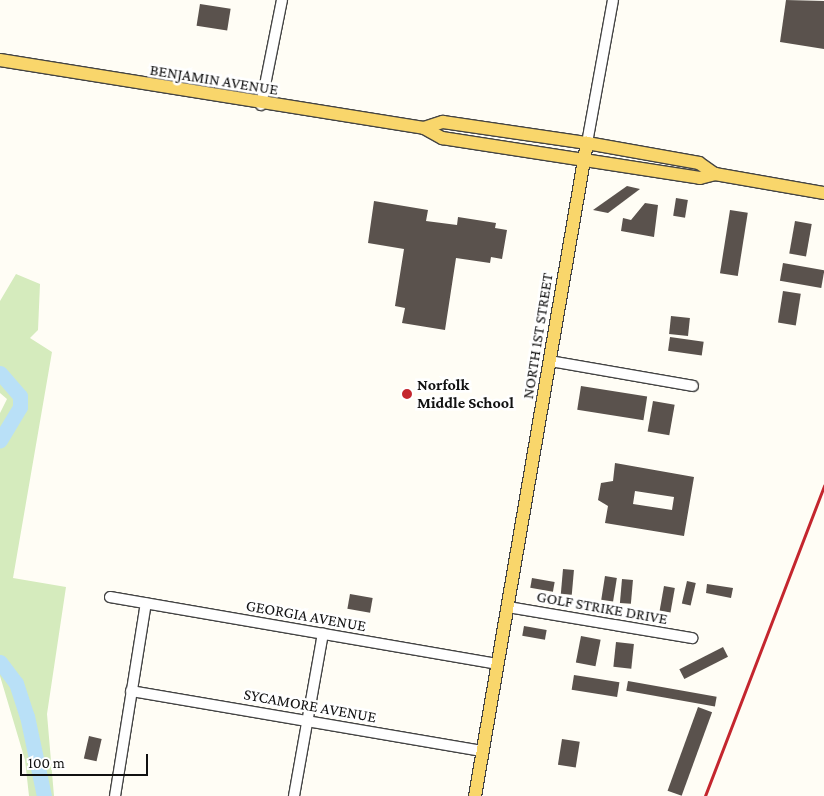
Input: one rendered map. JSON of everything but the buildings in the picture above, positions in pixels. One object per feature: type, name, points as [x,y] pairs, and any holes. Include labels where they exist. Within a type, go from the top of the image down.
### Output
[{"type":"main road","name":"BENJAMIN AVENUE","points":[[0,60],[261,105],[424,128],[442,138],[700,178],[715,174]]},
{"type":"main road","name":"BENJAMIN AVENUE","points":[[424,128],[443,122],[587,142],[699,163],[715,174]]},
{"type":"main road","name":"NORTH 1ST STREET","points":[[475,796],[587,142]]},
{"type":"main road","points":[[715,174],[824,193]]},
{"type":"street","points":[[261,105],[282,0]]},
{"type":"street","name":"NORTH 1ST STREET","points":[[587,142],[613,0]]},
{"type":"street","points":[[550,361],[693,386]]},
{"type":"street","name":"GEORGIA AVENUE","points":[[110,597],[498,664]]},
{"type":"street","points":[[114,796],[146,603]]},
{"type":"street","name":"GOLF STRIKE DRIVE","points":[[508,607],[692,638]]},
{"type":"street","points":[[294,796],[322,634]]},
{"type":"street","name":"SYCAMORE AVENUE","points":[[131,691],[483,751]]},
{"type":"green space","points":[[16,274],[40,284],[38,330],[30,338],[52,352],[13,578],[66,587],[47,714],[54,796],[29,796],[25,760],[0,676],[0,413],[7,399],[0,393],[0,301]]},
{"type":"waterway","points":[[0,373],[20,396],[20,407],[0,440]]},
{"type":"waterway","points":[[0,662],[16,683],[27,716],[44,796]]},
{"type":"railway","points":[[705,796],[824,486]]},
{"type":"place","name":"Norfolk Middle School","points":[[407,394]]}]
